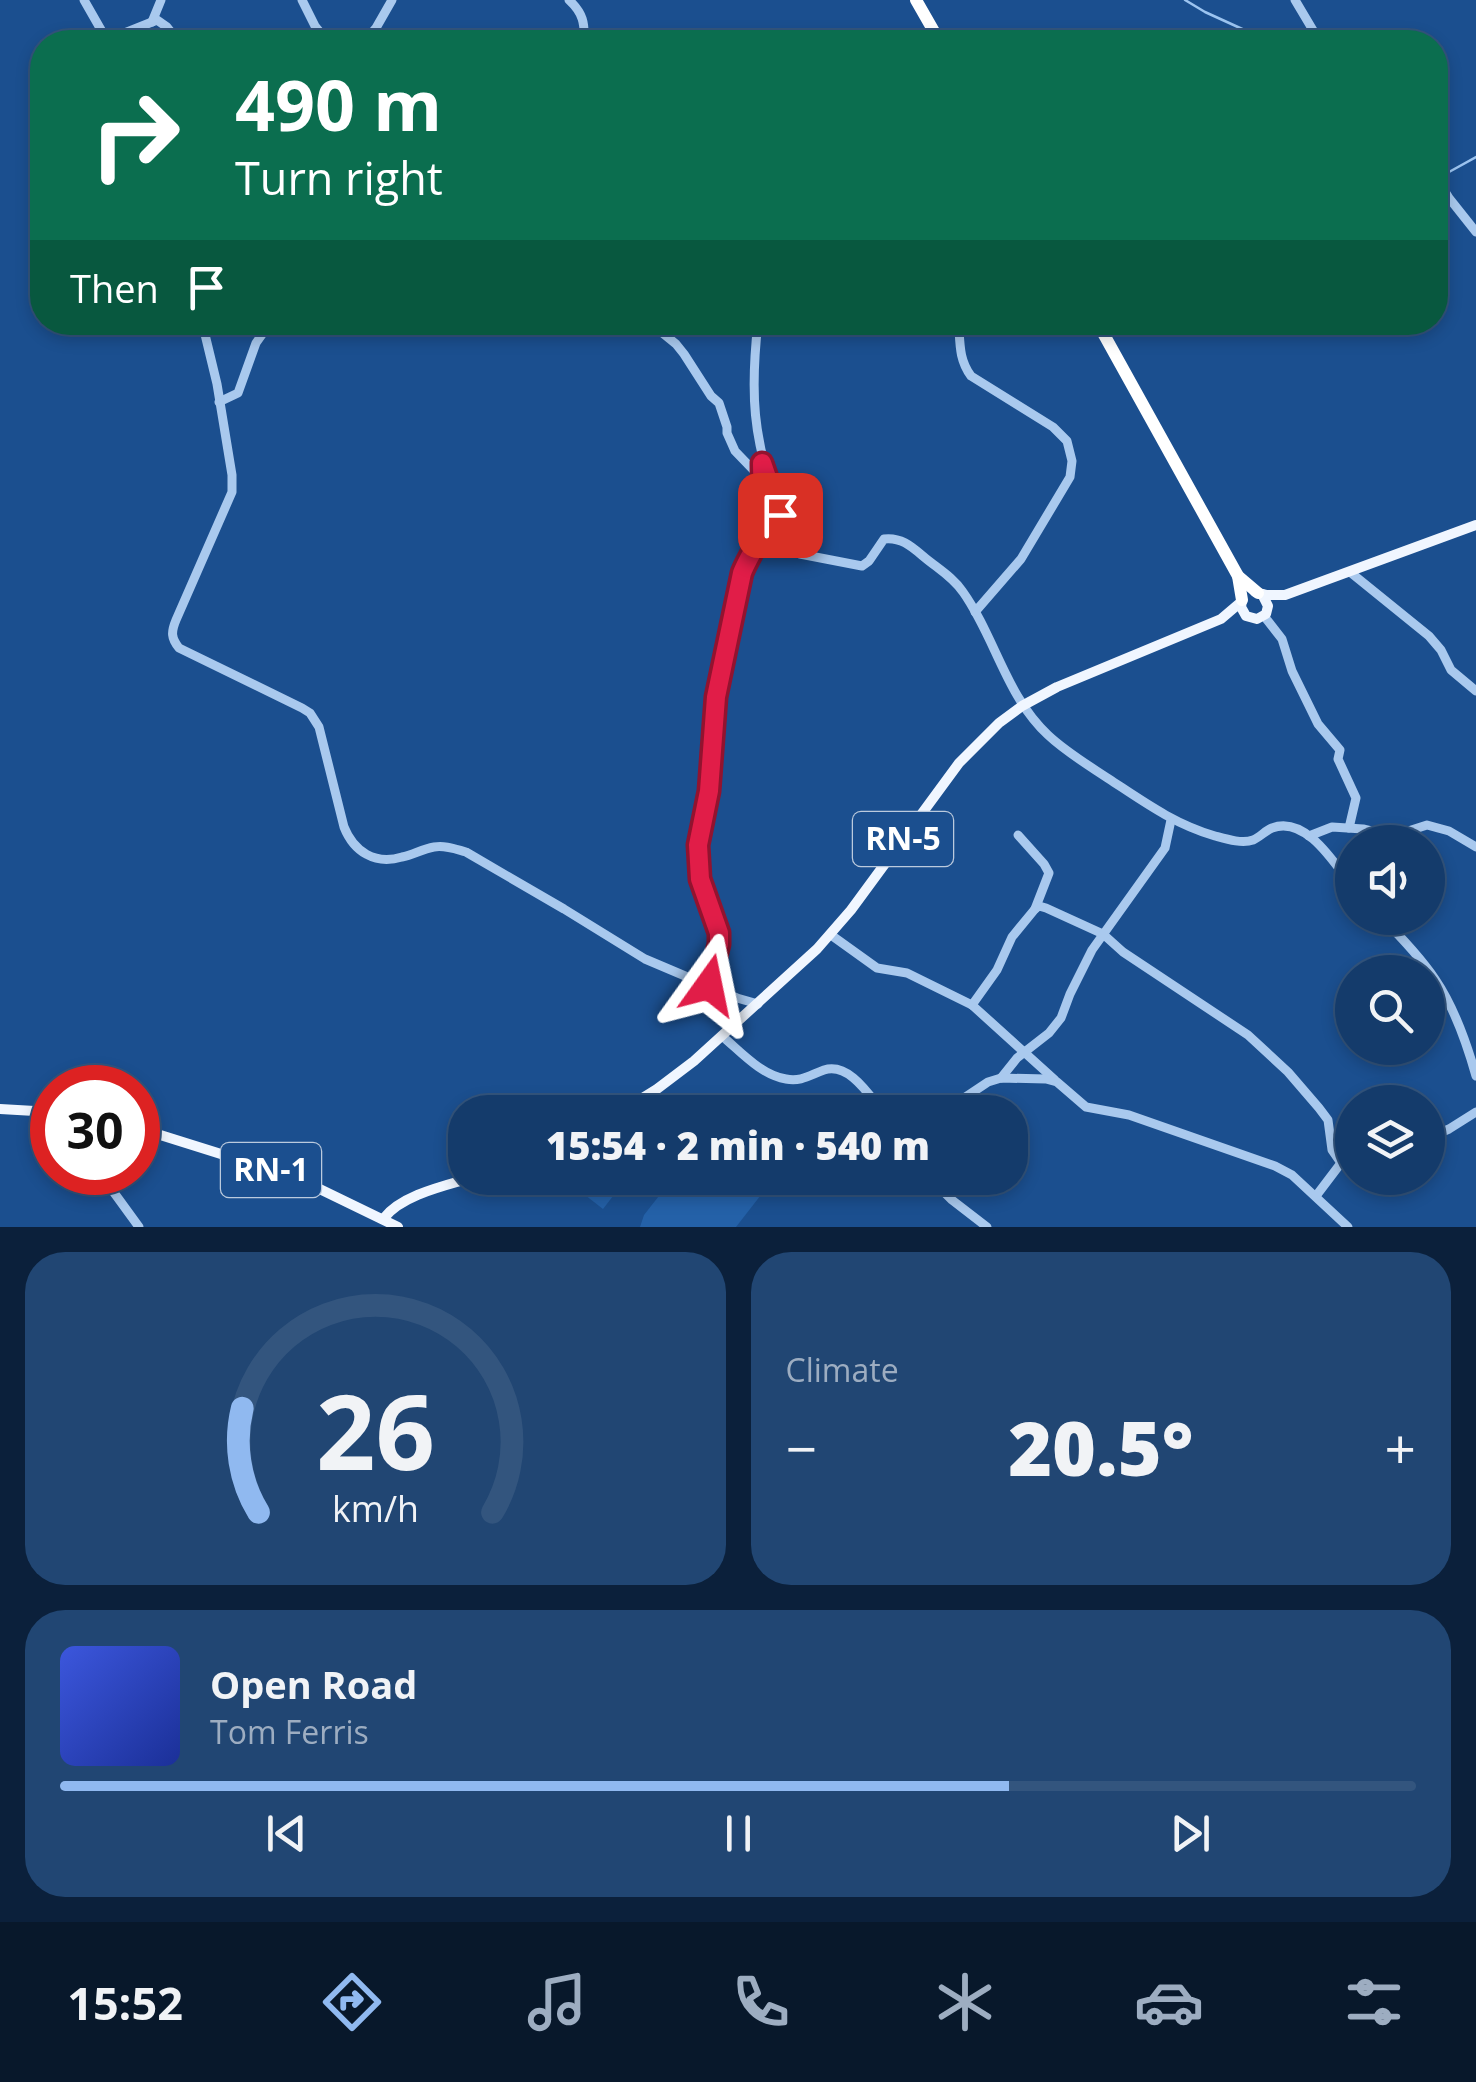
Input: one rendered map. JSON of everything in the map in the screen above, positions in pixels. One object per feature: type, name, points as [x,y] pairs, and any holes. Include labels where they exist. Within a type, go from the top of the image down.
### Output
[{"type":"highway","points":[[916,0],[933,30]]},
{"type":"highway","points":[[1104,335],[1238,576],[1241,601]]},
{"type":"highway","points":[[1238,576],[1260,593]]},
{"type":"main road","points":[[1285,595],[1247,594],[1241,601],[1242,612],[1250,619],[1258,619],[1285,595],[1476,525]]},
{"type":"main road","points":[[1260,593],[1268,602],[1265,614]]},
{"type":"main road","name":"RN-5","points":[[646,1095],[676,1076],[831,935],[959,763],[988,732],[1022,706],[1075,678],[1221,619],[1241,601]]},
{"type":"main road","name":"RN-5","points":[[1221,619],[1250,619]]},
{"type":"main road","points":[[0,1109],[30,1111]]},
{"type":"main road","name":"RN-1","points":[[160,1135],[297,1178],[398,1227]]},
{"type":"main road","points":[[384,1218],[404,1201],[448,1186]]},
{"type":"street","points":[[85,0],[102,30]]},
{"type":"street","points":[[152,22],[161,0]]},
{"type":"street","points":[[302,0],[318,30]]},
{"type":"street","points":[[374,30],[392,0]]},
{"type":"street","points":[[569,0],[580,10],[585,30]]},
{"type":"street","points":[[1295,0],[1313,30]]},
{"type":"street","points":[[133,30],[157,20],[169,30]]},
{"type":"street","points":[[1448,196],[1476,232]]},
{"type":"street","points":[[205,335],[217,384],[232,492],[176,620],[173,641],[179,648],[310,713],[319,727],[344,827],[358,850],[379,859],[405,857],[435,847],[466,852],[645,959],[758,1004]]},
{"type":"street","points":[[219,402],[238,393],[262,335]]},
{"type":"street","points":[[665,335],[684,354],[718,402],[735,451],[762,479]]},
{"type":"street","points":[[709,985],[719,933],[700,879],[698,845],[709,791],[716,697],[742,573],[760,536],[762,463],[752,378],[757,335]]},
{"type":"street","points":[[959,335],[960,352],[971,376],[1053,427],[1067,441],[1072,461],[1070,478],[1021,559],[976,612]]},
{"type":"street","points":[[762,463],[793,549],[800,554],[858,566],[869,562],[884,539],[899,539],[949,576],[976,612],[1022,706],[1067,752],[1171,820],[1241,841],[1253,840],[1284,825],[1309,836],[1335,864]]},
{"type":"street","points":[[1350,572],[1428,636],[1451,670],[1476,691]]},
{"type":"street","points":[[1265,614],[1282,639],[1318,724],[1340,750],[1338,759],[1356,798],[1351,825]]},
{"type":"street","points":[[1001,1078],[1061,1018],[1092,950],[1165,848],[1171,820]]},
{"type":"street","points":[[1309,836],[1335,827]]},
{"type":"street","points":[[1445,830],[1476,847]]},
{"type":"street","points":[[972,1006],[998,970],[1012,937],[1035,908],[1049,873],[1018,835]]},
{"type":"street","points":[[1035,908],[1046,908],[1104,934],[1123,952],[1248,1035],[1288,1072],[1328,1120],[1335,1153]]},
{"type":"street","points":[[831,935],[877,968],[906,974],[972,1006],[1086,1107],[1129,1116],[1275,1166],[1292,1175],[1348,1227]]},
{"type":"street","points":[[1398,935],[1436,981],[1476,1076]]},
{"type":"street","points":[[722,1036],[754,1064],[782,1078],[796,1080],[834,1068],[845,1072],[867,1095]]},
{"type":"street","points":[[968,1095],[1001,1078],[1046,1078],[1058,1082]]},
{"type":"street","points":[[1445,1130],[1476,1112]]},
{"type":"street","points":[[1316,1196],[1335,1176]]},
{"type":"street","points":[[116,1195],[139,1227]]},
{"type":"street","points":[[947,1195],[987,1227]]},
{"type":"shaded area","points":[[585,1195],[614,1195],[603,1209]]},
{"type":"shaded area","points":[[660,1195],[761,1195],[736,1227],[640,1227]]},
{"type":"waterway","points":[[1185,0],[1244,30]]},
{"type":"waterway","points":[[1448,172],[1476,157]]},
{"type":"route","points":[[709,985],[719,933],[700,879],[698,845],[709,791],[716,697],[742,573],[762,525],[762,463],[780,515]]}]
